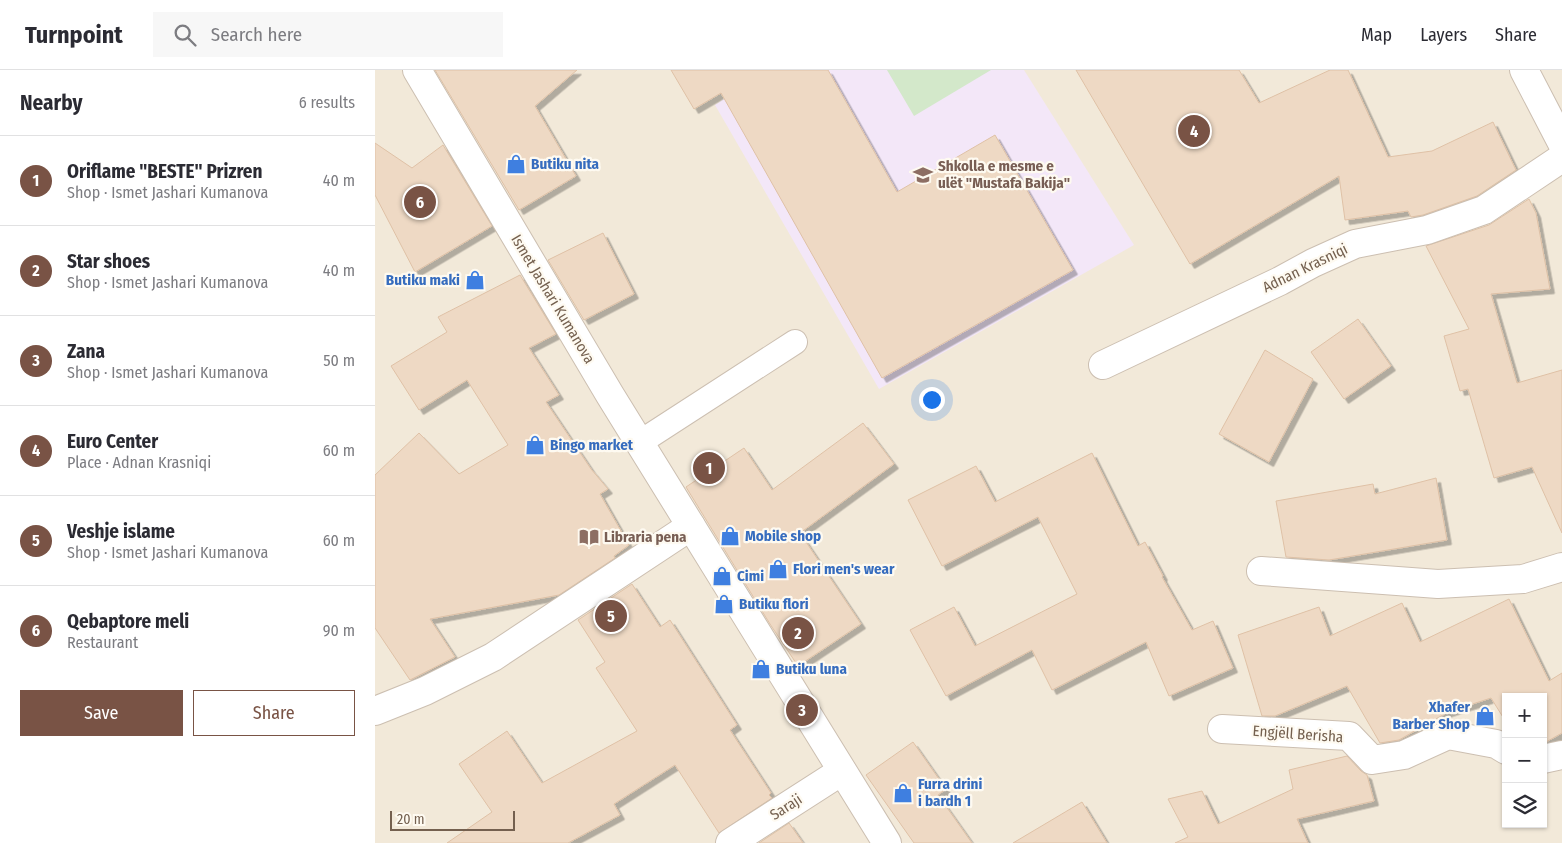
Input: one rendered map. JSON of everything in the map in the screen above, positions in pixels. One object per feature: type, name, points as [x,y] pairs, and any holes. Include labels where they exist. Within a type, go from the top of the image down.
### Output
[{"type":"street","name":"Ismet Jashari Kumanova","points":[[417,70],[639,443],[887,843]]},
{"type":"street","points":[[1524,70],[1562,143]]},
{"type":"street","name":"Adnan Krasniqi","points":[[1103,365],[1355,244],[1427,230],[1484,210],[1562,158]]},
{"type":"street","points":[[375,711],[425,691],[493,657],[691,526]]},
{"type":"street","points":[[1261,572],[1438,584],[1523,579],[1562,567]]},
{"type":"street","name":"Engjëll Berisha","points":[[1222,729],[1349,736],[1372,760],[1404,755],[1448,735],[1495,744],[1502,748]]},
{"type":"street","points":[[1547,758],[1562,755]]},
{"type":"street","name":"Saraji","points":[[730,843],[842,771]]},
{"type":"lane","points":[[639,443],[795,342]]},
{"type":"shaded area","points":[[375,70],[1562,70],[1562,843],[375,843]]},
{"type":"shaded area","name":"Shkolla e mesme e ulët \"Mustafa Bakija\"","points":[[768,70],[1024,70],[1134,245],[879,389],[715,105]]},
{"type":"green space","points":[[887,70],[991,70],[914,116]]},
{"type":"building","points":[[435,70],[577,70],[535,106],[576,176],[519,210]]},
{"type":"building","name":"Shkolla e mesme e ulët \"Mustafa Bakija\"","points":[[671,70],[828,70],[897,192],[995,135],[1073,270],[882,378],[721,93],[694,109]]},
{"type":"building","points":[[1076,70],[1239,70],[1259,103],[1330,70],[1348,70],[1388,157],[1432,151],[1493,122],[1516,170],[1477,196],[1423,215],[1411,217],[1408,211],[1345,220],[1339,176],[1190,264]]},
{"type":"building","points":[[375,143],[412,168],[443,145],[492,226],[415,272],[375,195]]},
{"type":"building","points":[[1529,199],[1536,213],[1550,289],[1491,294],[1517,383],[1562,370],[1562,533],[1532,467],[1494,478],[1468,389],[1460,391],[1444,336],[1469,329],[1426,246],[1489,225]]},
{"type":"building","points":[[603,233],[634,294],[584,320],[548,260]]},
{"type":"building","points":[[520,275],[556,334],[529,348],[559,395],[546,402],[591,469],[608,489],[600,494],[629,545],[614,556],[615,558],[559,595],[430,619],[455,657],[410,680],[375,628],[375,475],[419,433],[459,474],[508,445],[467,380],[419,410],[391,366],[447,332],[438,317]]},
{"type":"building","points":[[1358,319],[1391,366],[1344,399],[1311,352]]},
{"type":"building","points":[[1265,350],[1313,379],[1269,462],[1219,434]]},
{"type":"building","points":[[863,423],[894,464],[800,533],[861,624],[798,666],[686,487],[744,448],[772,490]]},
{"type":"building","points":[[1092,453],[1138,546],[1145,542],[1192,630],[1213,621],[1233,668],[1169,696],[1146,642],[1052,690],[1032,650],[946,696],[910,630],[954,607],[975,646],[1077,594],[1038,517],[942,566],[908,500],[976,466],[995,502]]},
{"type":"building","points":[[1436,478],[1447,540],[1329,560],[1286,557],[1276,501],[1373,484],[1375,494]]},
{"type":"building","points":[[632,584],[660,627],[670,620],[737,725],[730,730],[771,793],[769,795],[772,798],[719,833],[675,765],[614,804],[620,815],[568,843],[447,843],[492,812],[459,764],[507,731],[542,783],[637,731],[596,668],[605,662],[578,620]]},
{"type":"building","points":[[1509,599],[1549,681],[1562,673],[1562,733],[1547,741],[1547,693],[1502,693],[1502,716],[1491,698],[1448,712],[1399,740],[1380,743],[1347,686],[1275,716],[1262,716],[1238,635],[1319,607],[1330,636],[1402,603],[1420,642]]},
{"type":"building","points":[[913,742],[946,789],[938,795],[972,843],[914,843],[866,775]]},
{"type":"building","points":[[1347,756],[1367,775],[1374,801],[1297,819],[1308,843],[1175,843],[1188,837],[1168,799],[1202,791],[1218,824],[1293,789],[1289,770]]},
{"type":"building","points":[[1082,802],[1107,843],[1013,843]]},
{"type":"building","points":[[789,823],[803,843],[759,843]]},
{"type":"place","name":"Euro Center","points":[[1194,131]]},
{"type":"place","name":"Butiku nita","points":[[516,164]]},
{"type":"place","name":"Shkolla e mesme e ulët \"Mustafa Bakija\"","points":[[923,175]]},
{"type":"place","name":"Qebaptore meli","points":[[420,202]]},
{"type":"place","name":"Butiku maki","points":[[475,280]]},
{"type":"place","name":"Bingo market","points":[[535,445]]},
{"type":"place","name":"Oriflame \"BESTE\" Prizren","points":[[709,468]]},
{"type":"place","name":"Mobile shop","points":[[730,536]]},
{"type":"place","name":"Libraria pena","points":[[589,537]]},
{"type":"place","name":"Flori men's wear","points":[[778,569]]},
{"type":"place","name":"Cimi","points":[[722,576]]},
{"type":"place","name":"Butiku flori","points":[[724,604]]},
{"type":"place","name":"Veshje islame","points":[[611,616]]},
{"type":"place","name":"Star shoes","points":[[798,633]]},
{"type":"place","name":"Butiku luna","points":[[761,669]]},
{"type":"place","name":"Zana","points":[[802,710]]},
{"type":"place","name":"Xhafer Barber Shop","points":[[1485,716]]},
{"type":"place","name":"Furra drini i bardh 1","points":[[903,793]]}]
